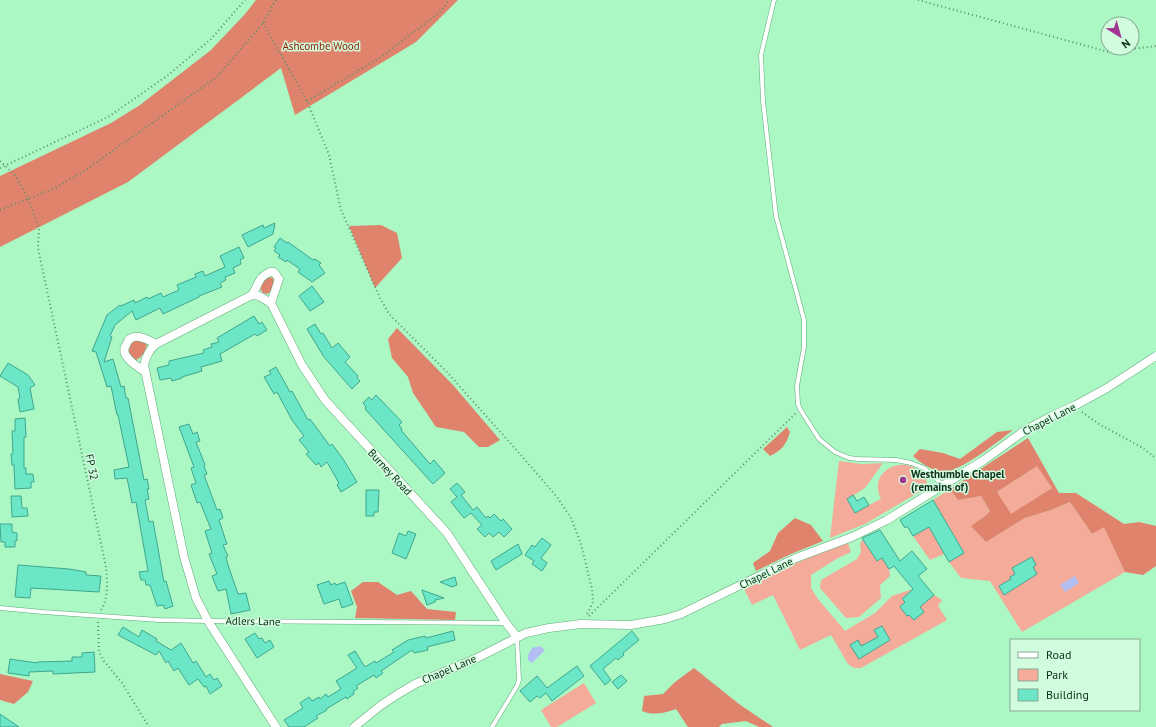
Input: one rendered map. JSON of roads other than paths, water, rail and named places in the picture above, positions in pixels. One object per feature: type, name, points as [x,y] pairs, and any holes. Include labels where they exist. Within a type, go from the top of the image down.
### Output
[{"type":"street","points":[[252,295],[260,278],[270,272],[274,272],[279,279],[271,303],[260,296],[252,295],[156,344],[145,357],[144,372],[184,557],[196,598],[208,621],[276,727]]},
{"type":"street","name":"Burney Road","points":[[271,303],[302,365],[325,400],[453,540],[506,623],[517,637]]},
{"type":"street","points":[[144,372],[127,356],[124,350],[126,345],[129,340],[137,336],[147,338],[156,344]]},
{"type":"street","name":"Chapel Lane","points":[[354,727],[386,702],[415,684],[475,659],[517,637],[534,631],[581,624],[630,625],[665,619],[681,614],[796,558],[852,537],[886,520],[944,485],[984,460],[1024,431],[1107,388],[1156,356]]},
{"type":"lane","points":[[774,0],[761,55],[763,94],[776,216],[804,320],[804,347],[797,386],[800,409],[819,439],[834,452],[858,460],[896,460],[911,463],[924,468],[944,485]]},
{"type":"lane","name":"Adlers Lane","points":[[0,608],[159,620],[506,623]]},
{"type":"lane","points":[[492,727],[517,686],[519,680],[517,637]]},
{"type":"water","points":[[1075,576],[1079,583],[1065,592],[1060,585]]},
{"type":"water","points":[[540,646],[545,650],[532,663],[528,660],[528,655],[532,648]]},
{"type":"place","name":"Westhumble Chapel (remains of)","points":[[903,480]]},
{"type":"park label","name":"Ashcombe Wood","points":[[321,46]]}]
